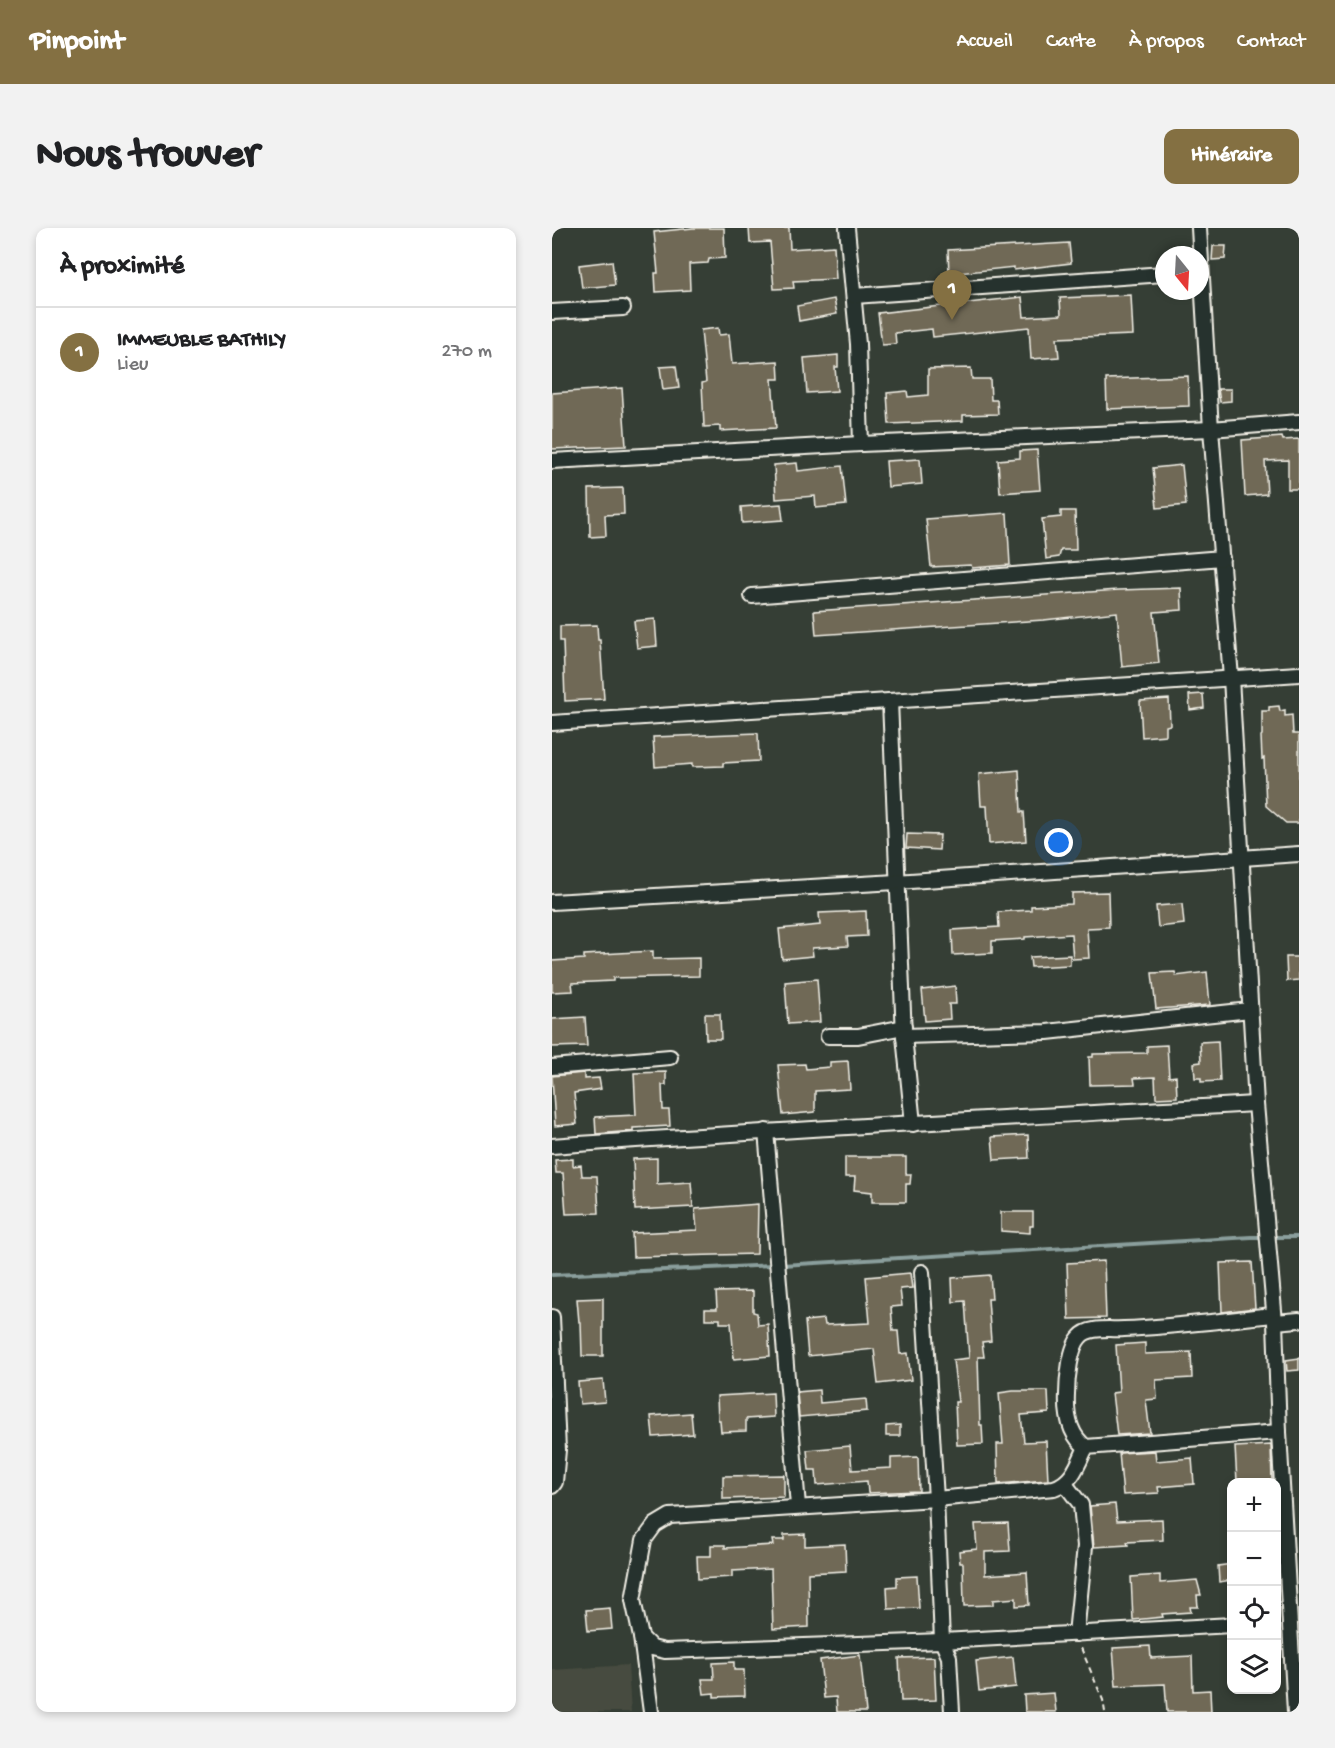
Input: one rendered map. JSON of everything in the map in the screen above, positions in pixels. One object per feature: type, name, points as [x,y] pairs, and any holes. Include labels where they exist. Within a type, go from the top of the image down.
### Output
[{"type":"street","points":[[847,228],[858,344],[861,444]]},
{"type":"street","points":[[1199,228],[1200,246]]},
{"type":"street","points":[[854,296],[1155,275]]},
{"type":"street","points":[[1203,300],[1231,678],[1256,1104],[1275,1318],[1284,1536],[1283,1623],[1295,1712]]},
{"type":"street","points":[[552,312],[623,308]]},
{"type":"street","points":[[552,461],[861,444],[1211,429],[1299,422]]},
{"type":"street","points":[[752,597],[1222,558]]},
{"type":"street","points":[[552,723],[1299,674]]},
{"type":"street","points":[[890,701],[904,1032],[913,1124]]},
{"type":"street","points":[[552,902],[896,882],[1299,854]]},
{"type":"street","points":[[828,1036],[904,1032],[1047,1032],[1250,1010]]},
{"type":"street","points":[[552,1066],[670,1057]]},
{"type":"street","points":[[552,1146],[766,1131],[1256,1104]]},
{"type":"street","points":[[766,1131],[798,1506]]},
{"type":"street","points":[[922,1272],[942,1641],[949,1657],[952,1712]]},
{"type":"street","points":[[552,1317],[558,1450],[555,1482],[552,1486]]},
{"type":"street","points":[[1279,1432],[1086,1447],[1077,1441],[1071,1431],[1067,1399],[1068,1370],[1078,1338],[1087,1331],[1275,1318],[1299,1320]]},
{"type":"street","points":[[651,1712],[641,1637],[633,1600],[644,1540],[655,1525],[670,1516],[798,1506],[936,1499],[1054,1488],[1065,1484],[1072,1476],[1086,1447]]},
{"type":"street","points":[[1065,1484],[1081,1505],[1085,1545],[1076,1634]]},
{"type":"street","points":[[1284,1536],[1299,1536]]},
{"type":"street","points":[[641,1637],[652,1648],[665,1651],[942,1641],[1227,1625]]},
{"type":"path","points":[[1076,1634],[1103,1700],[1105,1712]]},
{"type":"shaded area","points":[[628,1665],[631,1712],[552,1712],[552,1670]]},
{"type":"building","points":[[724,228],[725,258],[709,259],[708,263],[689,264],[690,290],[656,292],[655,273],[658,273],[654,232]]},
{"type":"building","points":[[749,228],[789,228],[790,249],[834,246],[836,279],[793,281],[794,288],[774,289],[770,242],[750,243]]},
{"type":"building","points":[[1069,243],[1071,263],[1014,270],[1014,267],[949,274],[948,250]]},
{"type":"building","points":[[1213,246],[1226,246],[1225,259],[1212,260]]},
{"type":"building","points":[[612,261],[615,285],[582,288],[579,265]]},
{"type":"building","points":[[1131,295],[1133,335],[1057,338],[1059,357],[1031,359],[1029,327],[933,337],[932,329],[895,333],[896,344],[882,345],[878,313],[1022,297],[1024,317],[1061,315],[1060,298]]},
{"type":"building","points":[[834,299],[837,314],[799,321],[797,306]]},
{"type":"building","points":[[718,328],[719,335],[729,334],[732,364],[778,361],[779,379],[772,379],[776,428],[720,431],[720,426],[704,427],[702,383],[706,382],[701,330]]},
{"type":"building","points":[[838,355],[838,367],[835,367],[837,391],[807,393],[804,358]]},
{"type":"building","points":[[676,366],[679,388],[663,390],[660,367]]},
{"type":"building","points":[[971,368],[972,379],[990,379],[991,400],[997,400],[998,414],[963,415],[963,421],[889,424],[887,393],[907,391],[908,397],[928,395],[928,369]]},
{"type":"building","points":[[1188,376],[1189,406],[1107,409],[1106,379]]},
{"type":"building","points":[[622,388],[626,446],[552,449],[552,393]]},
{"type":"building","points":[[1218,389],[1231,389],[1231,401],[1220,402]]},
{"type":"building","points":[[1282,437],[1283,440],[1299,439],[1299,489],[1288,489],[1288,460],[1265,461],[1267,494],[1245,496],[1242,440]]},
{"type":"building","points":[[1037,450],[1040,490],[1000,493],[998,460],[1020,458],[1020,451]]},
{"type":"building","points":[[920,459],[922,484],[888,487],[886,461]]},
{"type":"building","points":[[797,463],[798,471],[842,466],[846,505],[816,508],[815,496],[776,499],[774,465]]},
{"type":"building","points":[[1182,465],[1186,505],[1157,508],[1153,468]]},
{"type":"building","points":[[623,488],[624,514],[605,515],[606,536],[590,537],[589,489]]},
{"type":"building","points":[[781,504],[783,520],[742,523],[741,507]]},
{"type":"building","points":[[1061,511],[1075,511],[1076,550],[1061,550],[1059,557],[1046,559],[1042,519],[1061,517]]},
{"type":"building","points":[[1007,513],[1010,565],[972,568],[971,565],[931,567],[926,519]]},
{"type":"building","points":[[1181,588],[1182,610],[1154,612],[1159,663],[1122,667],[1117,612],[1044,620],[816,635],[814,611],[1119,590]]},
{"type":"building","points":[[655,619],[657,646],[637,648],[634,621]]},
{"type":"building","points":[[597,625],[604,699],[565,701],[563,641],[560,641],[560,626]]},
{"type":"building","points":[[1203,694],[1204,708],[1190,710],[1189,695]]},
{"type":"building","points":[[1169,699],[1170,725],[1166,726],[1166,735],[1142,737],[1140,701]]},
{"type":"building","points":[[1279,706],[1280,711],[1285,710],[1285,716],[1292,715],[1293,734],[1299,734],[1299,823],[1286,823],[1266,806],[1261,736],[1262,711],[1269,711],[1269,707]]},
{"type":"building","points":[[758,733],[759,761],[723,763],[723,766],[692,767],[692,764],[655,767],[653,737]]},
{"type":"building","points":[[1019,770],[1021,812],[1024,812],[1026,841],[989,844],[987,806],[981,806],[979,774]]},
{"type":"building","points":[[907,834],[940,835],[939,850],[906,848]]},
{"type":"building","points":[[1108,892],[1109,927],[1087,928],[1089,958],[1073,959],[1071,934],[992,941],[992,953],[953,955],[952,930],[999,927],[998,912],[1031,910],[1031,906],[1072,904],[1072,893]]},
{"type":"building","points":[[1182,904],[1184,924],[1158,927],[1156,906]]},
{"type":"building","points":[[866,911],[867,936],[847,937],[848,946],[812,948],[813,956],[782,959],[779,929],[820,925],[819,913]]},
{"type":"building","points":[[653,951],[653,959],[699,958],[699,976],[613,978],[613,981],[572,983],[573,991],[552,992],[552,961],[584,959],[584,955]]},
{"type":"building","points":[[1070,955],[1070,965],[1031,967],[1030,957]]},
{"type":"building","points":[[1286,957],[1299,957],[1299,980],[1287,981]]},
{"type":"building","points":[[1175,972],[1176,976],[1207,972],[1210,1005],[1156,1009],[1152,973]]},
{"type":"building","points":[[817,979],[820,1022],[788,1024],[785,982]]},
{"type":"building","points":[[955,986],[956,1004],[949,1004],[950,1019],[925,1021],[922,990]]},
{"type":"building","points":[[705,1014],[720,1014],[721,1039],[706,1039]]},
{"type":"building","points":[[585,1017],[587,1046],[552,1047],[552,1019]]},
{"type":"building","points":[[1218,1041],[1220,1081],[1201,1082],[1201,1078],[1195,1078],[1194,1063],[1201,1062],[1200,1042]]},
{"type":"building","points":[[1167,1045],[1169,1077],[1176,1076],[1177,1097],[1156,1098],[1155,1077],[1134,1078],[1135,1084],[1090,1085],[1089,1057],[1093,1057],[1093,1054],[1147,1053],[1147,1046]]},
{"type":"building","points":[[848,1061],[850,1089],[815,1091],[815,1112],[783,1115],[778,1065],[805,1064],[806,1069],[830,1067],[830,1062]]},
{"type":"building","points":[[666,1072],[666,1085],[662,1085],[663,1110],[669,1110],[670,1126],[633,1128],[633,1131],[596,1134],[595,1117],[636,1115],[634,1073]]},
{"type":"building","points":[[584,1073],[584,1079],[599,1078],[601,1089],[574,1093],[577,1124],[555,1126],[552,1076]]},
{"type":"building","points":[[1028,1135],[1029,1158],[994,1160],[992,1137]]},
{"type":"building","points":[[845,1157],[906,1157],[906,1174],[911,1174],[910,1184],[906,1184],[906,1202],[872,1202],[872,1192],[854,1190],[855,1177],[845,1177]]},
{"type":"building","points":[[657,1158],[657,1184],[691,1182],[693,1207],[635,1210],[633,1159]]},
{"type":"building","points":[[573,1159],[573,1166],[581,1165],[582,1176],[597,1176],[599,1213],[566,1214],[563,1173],[556,1173],[555,1160]]},
{"type":"building","points":[[758,1204],[757,1254],[633,1257],[632,1233],[697,1230],[695,1209]]},
{"type":"building","points":[[1001,1212],[1033,1212],[1033,1226],[1030,1226],[1030,1233],[1001,1231]]},
{"type":"building","points":[[1104,1261],[1106,1318],[1069,1319],[1067,1263]]},
{"type":"building","points":[[1252,1262],[1255,1308],[1222,1312],[1220,1263]]},
{"type":"building","points":[[910,1273],[912,1288],[900,1289],[902,1306],[891,1307],[893,1331],[898,1331],[900,1354],[908,1353],[911,1380],[878,1384],[874,1349],[808,1356],[805,1321],[824,1319],[825,1325],[870,1323],[866,1277]]},
{"type":"building","points":[[990,1275],[992,1299],[988,1299],[991,1341],[982,1342],[984,1357],[978,1357],[980,1425],[982,1425],[983,1444],[957,1445],[955,1402],[958,1402],[953,1360],[969,1358],[965,1301],[953,1302],[952,1278]]},
{"type":"building","points":[[753,1291],[753,1312],[757,1313],[758,1325],[768,1324],[770,1356],[734,1359],[731,1323],[720,1323],[720,1319],[705,1319],[705,1309],[717,1309],[716,1292]]},
{"type":"building","points":[[603,1298],[603,1356],[582,1356],[581,1322],[579,1322],[577,1299]]},
{"type":"building","points":[[1145,1343],[1145,1354],[1191,1352],[1192,1378],[1156,1380],[1157,1399],[1146,1400],[1150,1433],[1117,1435],[1112,1393],[1119,1392],[1116,1345]]},
{"type":"building","points":[[1299,1358],[1299,1370],[1287,1371],[1286,1360]]},
{"type":"building","points":[[603,1380],[605,1402],[580,1404],[578,1382]]},
{"type":"building","points":[[819,1390],[820,1403],[866,1399],[867,1411],[799,1417],[797,1392]]},
{"type":"building","points":[[1048,1391],[1049,1413],[1021,1415],[1024,1442],[1046,1441],[1048,1480],[998,1484],[997,1444],[1003,1444],[999,1393]]},
{"type":"building","points":[[773,1393],[774,1417],[746,1419],[746,1431],[721,1432],[717,1396]]},
{"type":"building","points":[[691,1413],[693,1434],[653,1437],[651,1416]]},
{"type":"building","points":[[900,1425],[900,1436],[886,1436],[886,1426]]},
{"type":"building","points":[[1271,1445],[1272,1478],[1237,1478],[1235,1447]]},
{"type":"building","points":[[850,1446],[852,1470],[891,1468],[891,1458],[918,1457],[919,1491],[868,1493],[867,1481],[817,1485],[816,1470],[809,1470],[807,1450]]},
{"type":"building","points":[[1155,1451],[1156,1461],[1192,1458],[1194,1484],[1158,1487],[1159,1493],[1123,1495],[1119,1453]]},
{"type":"building","points":[[784,1475],[784,1497],[723,1499],[723,1476]]},
{"type":"building","points":[[1115,1504],[1117,1521],[1162,1519],[1163,1540],[1094,1547],[1090,1506]]},
{"type":"building","points":[[1008,1523],[1010,1551],[985,1552],[985,1575],[1027,1572],[1029,1605],[1016,1606],[1016,1598],[993,1600],[993,1605],[964,1606],[963,1563],[960,1563],[959,1551],[977,1549],[975,1524]]},
{"type":"building","points":[[805,1534],[805,1546],[845,1544],[846,1571],[808,1573],[809,1627],[773,1629],[771,1569],[732,1571],[732,1577],[698,1579],[697,1556],[711,1556],[711,1545],[725,1545],[725,1548],[773,1545],[772,1540],[784,1540],[784,1535]]},
{"type":"building","points":[[1227,1565],[1227,1581],[1219,1582],[1218,1566]]},
{"type":"building","points":[[1160,1575],[1160,1583],[1197,1580],[1201,1595],[1197,1595],[1198,1607],[1190,1607],[1191,1612],[1162,1614],[1163,1617],[1133,1620],[1131,1577]]},
{"type":"building","points":[[917,1576],[919,1608],[888,1609],[887,1587],[897,1586],[897,1577]]},
{"type":"building","points":[[610,1608],[612,1629],[588,1631],[586,1610]]},
{"type":"building","points":[[1150,1646],[1151,1658],[1192,1656],[1193,1691],[1210,1690],[1211,1712],[1167,1712],[1165,1684],[1116,1686],[1113,1648]]},
{"type":"building","points":[[860,1655],[866,1712],[837,1712],[836,1697],[824,1698],[820,1660]]},
{"type":"building","points":[[934,1657],[936,1700],[901,1701],[899,1658]]},
{"type":"building","points":[[1013,1657],[1016,1687],[979,1691],[976,1661]]},
{"type":"building","points":[[734,1662],[734,1670],[744,1670],[745,1696],[714,1697],[714,1693],[704,1694],[702,1679],[714,1679],[713,1663]]},
{"type":"building","points":[[1054,1693],[1056,1712],[1025,1712],[1024,1695]]},
{"type":"waterway","points":[[782,1265],[1251,1237],[1299,1237]]},
{"type":"waterway","points":[[552,1275],[774,1265]]},
{"type":"place","name":"IMMEUBLE BATHILY","points":[[952,320]]}]
